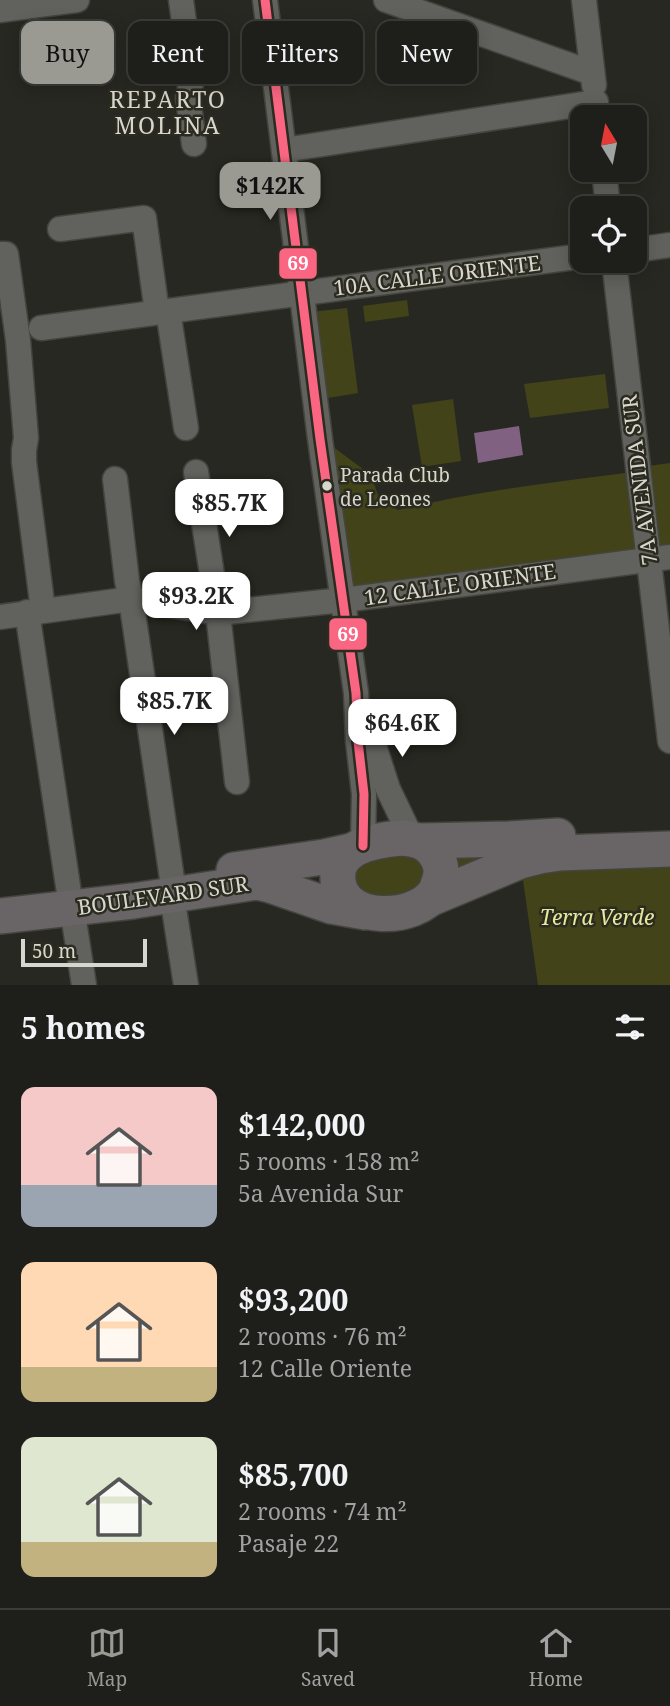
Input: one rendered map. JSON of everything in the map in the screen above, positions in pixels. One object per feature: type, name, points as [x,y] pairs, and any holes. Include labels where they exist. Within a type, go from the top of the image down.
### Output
[{"type":"highway","points":[[670,832],[380,839],[357,848],[342,859],[338,884],[342,895],[365,912],[401,912],[520,861],[541,856],[670,849]]},
{"type":"highway","points":[[417,840],[429,846],[440,863],[442,873],[436,892],[429,899]]},
{"type":"highway","name":"BOULEVARD SUR","points":[[0,916],[71,900],[172,887],[357,848]]},
{"type":"highway","name":"BOULEVARD SUR","points":[[172,887],[257,882],[331,906],[365,912]]},
{"type":"highway","name":"BOULEVARD SUR","points":[[0,900],[71,900]]},
{"type":"street","points":[[0,10],[77,0]]},
{"type":"street","points":[[181,0],[192,79],[188,97],[194,144]]},
{"type":"street","points":[[265,0],[320,439],[356,694],[364,794],[357,848]]},
{"type":"street","points":[[386,0],[593,73]]},
{"type":"street","points":[[584,0],[596,105]]},
{"type":"street","points":[[284,150],[570,113]]},
{"type":"street","points":[[60,229],[144,218],[186,428]]},
{"type":"street","points":[[647,248],[670,245]]},
{"type":"street","points":[[3,254],[9,342],[26,438],[24,462],[35,611],[84,985]]},
{"type":"street","name":"10A CALLE ORIENTE","points":[[41,328],[570,258]]},
{"type":"street","name":"7A AVENIDA SUR","points":[[615,273],[645,527],[659,559],[670,741]]},
{"type":"street","points":[[196,472],[218,613],[237,782]]},
{"type":"street","points":[[115,479],[127,581],[186,985]]},
{"type":"street","name":"12 CALLE ORIENTE","points":[[0,617],[131,600],[218,613],[343,600],[659,559]]},
{"type":"street","points":[[356,694],[388,789],[417,840]]},
{"type":"green space","points":[[407,300],[409,316],[365,322],[363,306]]},
{"type":"green space","points":[[347,308],[358,393],[322,399],[311,312]]},
{"type":"green space","points":[[605,374],[609,408],[530,418],[524,384]]},
{"type":"green space","points":[[453,399],[461,461],[422,467],[412,405]]},
{"type":"green space","points":[[328,443],[371,475],[379,498],[398,510],[486,492],[633,472],[644,553],[349,594]]},
{"type":"green space","points":[[670,463],[670,550],[657,552],[648,466]]},
{"type":"green space","points":[[404,849],[431,866],[414,894],[383,900],[353,886],[352,870],[363,857]]},
{"type":"green space","name":"Terra Verde","points":[[456,850],[670,856],[670,985],[538,985],[519,852],[454,873]]},
{"type":"shaded area","points":[[519,426],[523,455],[478,463],[474,433]]},
{"type":"transit line","name":"69","points":[[265,0],[320,439],[356,693],[364,794],[363,846]]},
{"type":"place","name":"Parada Club de Leones","points":[[327,486]]},
{"type":"district","name":"REPARTO MOLINA","points":[[168,113]]}]
